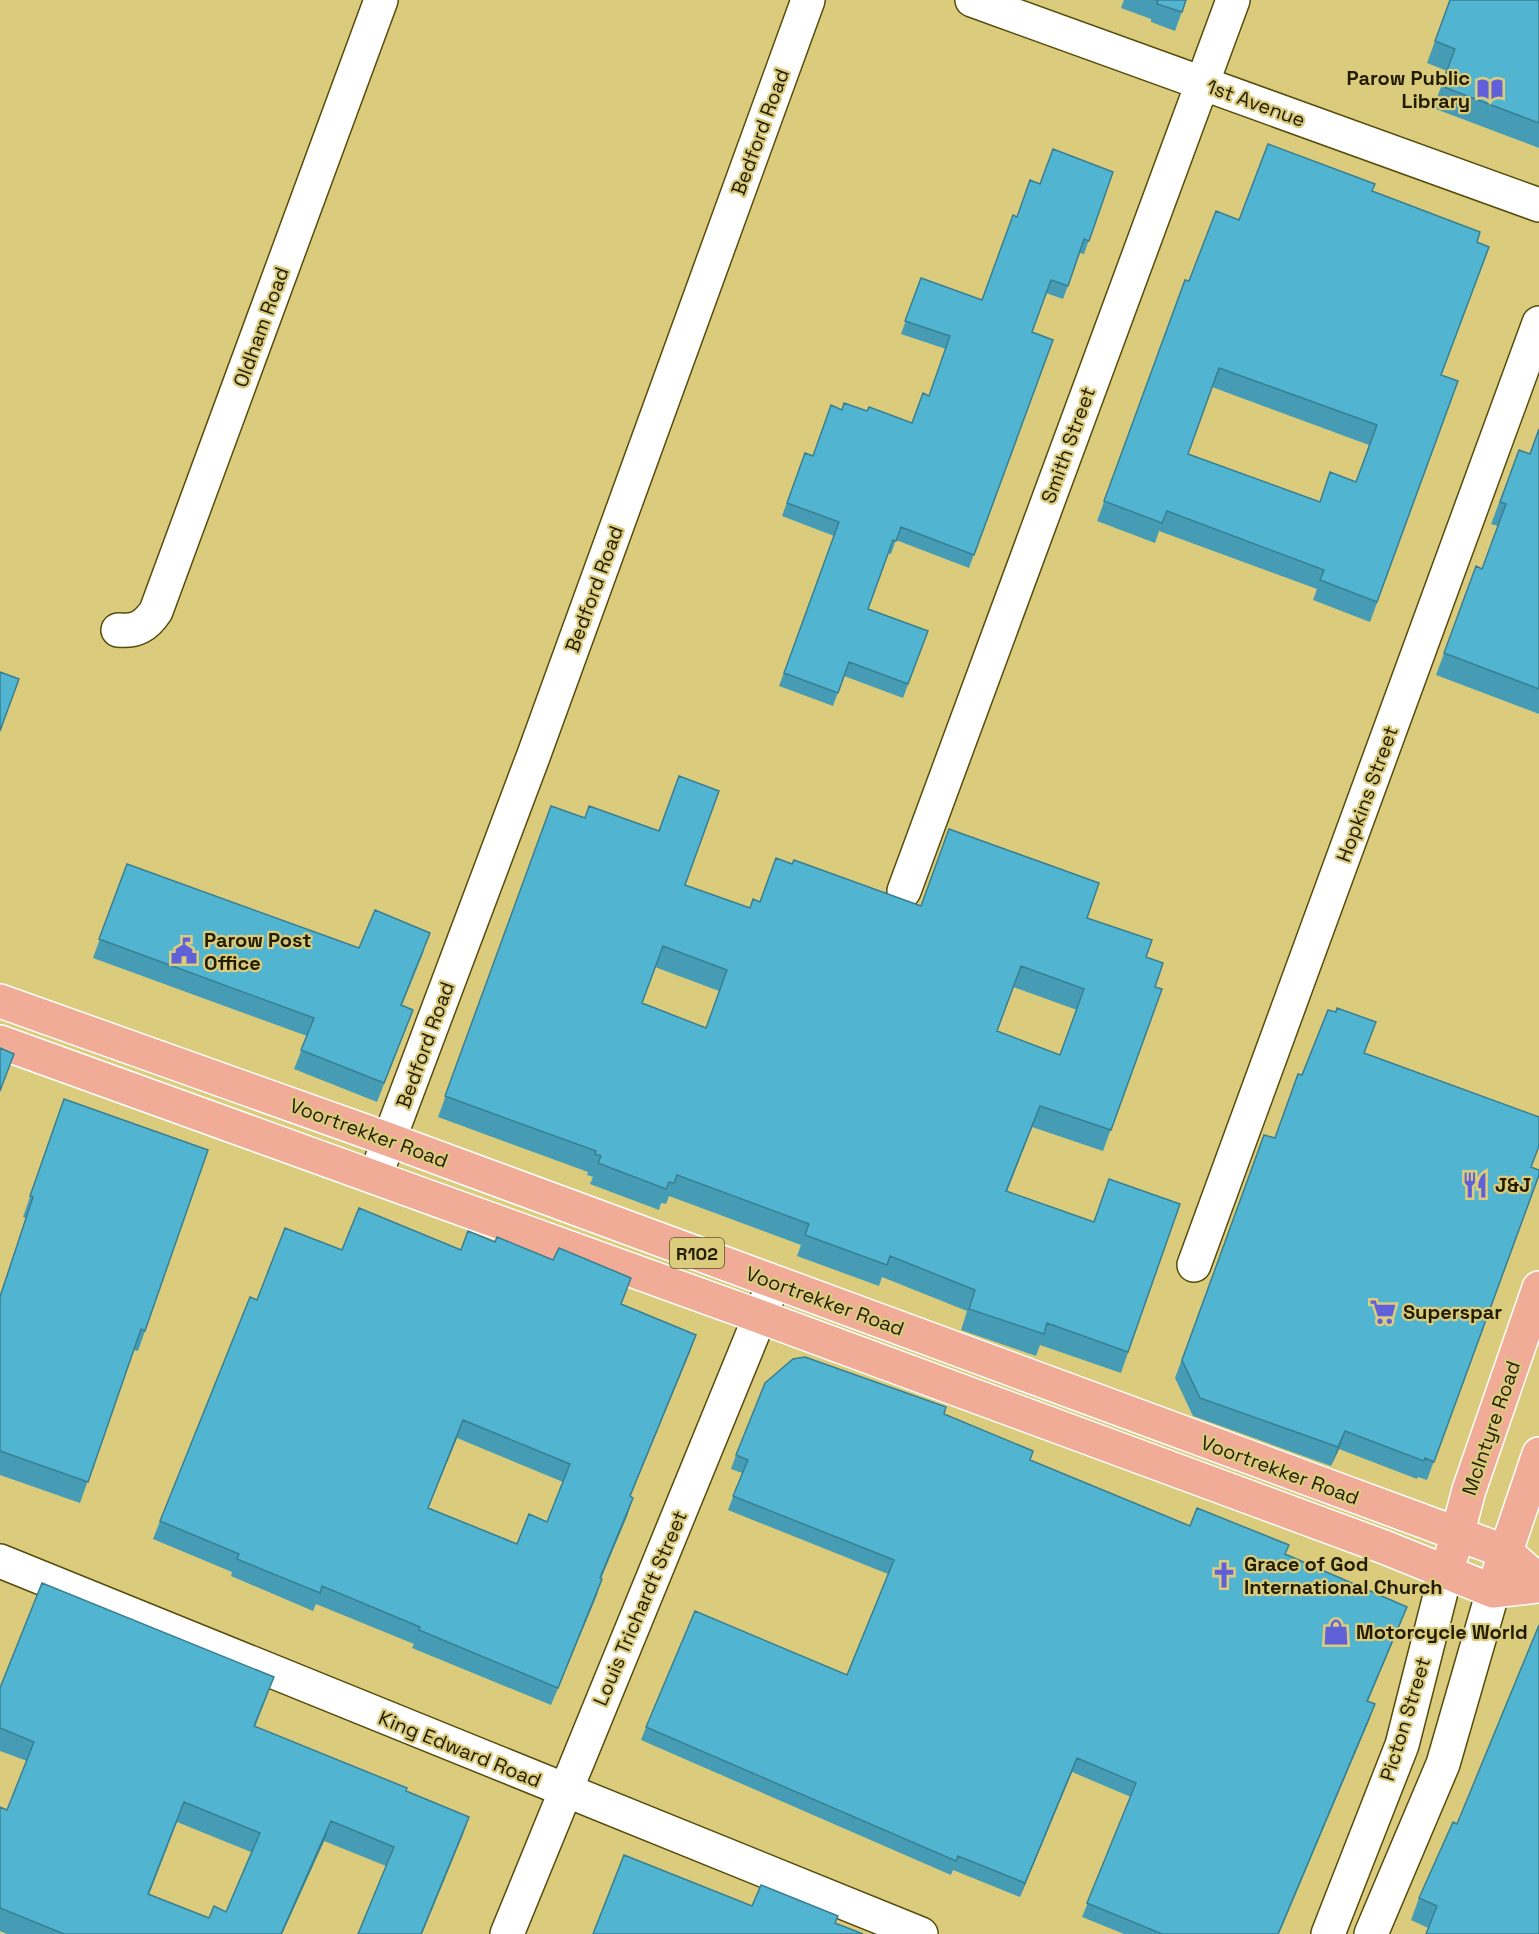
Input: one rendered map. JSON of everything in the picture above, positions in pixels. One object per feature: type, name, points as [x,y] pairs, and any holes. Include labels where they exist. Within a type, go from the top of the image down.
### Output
[{"type":"main road","name":"Voortrekker Road","points":[[0,1001],[390,1140],[1506,1552],[1539,1581]]},
{"type":"main road","name":"Voortrekker Road","points":[[0,1042],[761,1317],[1493,1591],[1539,1586]]},
{"type":"main road","name":"McIntyre Road","points":[[1458,1534],[1469,1490],[1539,1288]]},
{"type":"main road","points":[[1493,1591],[1539,1454]]},
{"type":"main road","name":"Picton Street","points":[[1446,1572],[1458,1534]]},
{"type":"street","name":"Oldham Road","points":[[118,630],[130,631],[141,628],[156,611],[381,0]]},
{"type":"street","name":"Bedford Road","points":[[375,1177],[630,489],[807,0]]},
{"type":"street","name":"1st Avenue","points":[[972,0],[1539,206]]},
{"type":"street","name":"Smith Street","points":[[903,891],[1233,0]]},
{"type":"street","name":"Hopkins Street","points":[[1194,1265],[1539,323]]},
{"type":"street","name":"Louis Trichardt Street","points":[[507,1934],[774,1282]]},
{"type":"street","name":"King Edward Road","points":[[0,1561],[921,1934]]},
{"type":"street","name":"Picton Street","points":[[1328,1934],[1402,1745],[1446,1572]]},
{"type":"street","points":[[1371,1934],[1443,1764],[1493,1591]]},
{"type":"building","points":[[1155,0],[1186,0],[1182,12],[1157,4],[1158,1]]},
{"type":"building","name":"Parow Public Library","points":[[1450,0],[1539,0],[1539,123],[1441,86],[1455,49],[1435,41]]},
{"type":"building","points":[[1268,144],[1375,184],[1372,191],[1480,232],[1477,242],[1489,247],[1441,375],[1458,381],[1377,602],[1320,580],[1324,570],[1167,511],[1162,523],[1104,501],[1185,280],[1189,281],[1216,211],[1239,220]],"holes":[[[1219,368],[1377,425],[1356,482],[1330,472],[1320,502],[1188,454]]]},
{"type":"building","points":[[1053,149],[1113,172],[1089,241],[1084,239],[1068,286],[1051,280],[1032,332],[1053,340],[974,555],[901,527],[896,541],[893,540],[868,609],[928,631],[908,684],[849,662],[838,693],[784,673],[839,522],[787,503],[805,453],[813,456],[831,405],[842,410],[844,403],[867,411],[869,407],[912,423],[923,393],[929,396],[950,336],[905,321],[921,278],[982,300],[1013,215],[1017,217],[1030,180],[1040,184]]},
{"type":"building","points":[[1539,429],[1539,689],[1444,653],[1476,566],[1482,569],[1506,504],[1500,502],[1519,450],[1530,454]]},
{"type":"building","points":[[0,672],[19,679],[0,731]]},
{"type":"building","points":[[679,776],[719,791],[685,885],[750,908],[753,899],[760,902],[776,858],[792,864],[794,860],[921,906],[949,829],[1099,883],[1087,918],[1152,940],[1146,957],[1163,963],[1155,987],[1162,989],[1111,1130],[1040,1106],[1006,1191],[1094,1222],[1109,1179],[1180,1204],[1128,1352],[1047,1323],[1044,1334],[969,1309],[975,1290],[890,1256],[887,1265],[805,1235],[809,1224],[677,1175],[674,1183],[669,1182],[666,1189],[598,1163],[601,1156],[595,1154],[596,1151],[445,1096],[551,806],[585,818],[589,806],[659,831]],"holes":[[[663,946],[727,970],[706,1028],[642,1003]],[[1021,966],[1084,989],[1060,1055],[997,1031]]]},
{"type":"building","points":[[127,864],[359,948],[375,910],[430,933],[401,1005],[413,1010],[384,1083],[301,1050],[314,1018],[99,939]]},
{"type":"building","points":[[1337,1008],[1376,1022],[1364,1053],[1539,1117],[1539,1146],[1531,1167],[1539,1170],[1539,1175],[1434,1462],[1425,1458],[1424,1461],[1345,1431],[1338,1447],[1200,1398],[1182,1360],[1264,1135],[1275,1138],[1298,1074],[1302,1075],[1328,1010],[1336,1012]]},
{"type":"building","points":[[0,1048],[14,1054],[0,1091]]},
{"type":"building","points":[[64,1099],[208,1150],[145,1331],[141,1329],[88,1482],[0,1451],[0,1297],[33,1197],[30,1196]]},
{"type":"building","points":[[359,1208],[461,1250],[468,1231],[495,1242],[497,1237],[553,1260],[559,1248],[631,1278],[621,1304],[696,1335],[630,1496],[633,1498],[558,1688],[419,1630],[420,1627],[322,1586],[320,1593],[237,1559],[239,1554],[160,1521],[250,1297],[257,1300],[285,1228],[342,1250]],"holes":[[[463,1420],[570,1464],[547,1522],[529,1514],[517,1544],[428,1508]]]},
{"type":"building","points":[[805,1357],[946,1407],[944,1414],[1033,1451],[1030,1460],[1190,1526],[1197,1508],[1289,1545],[1285,1554],[1407,1607],[1367,1701],[1375,1704],[1278,1934],[1162,1934],[1087,1903],[1136,1783],[1077,1758],[1025,1883],[958,1856],[956,1861],[646,1727],[695,1611],[847,1675],[894,1560],[733,1496],[748,1460],[736,1455],[765,1383],[793,1359]]},
{"type":"building","points":[[42,1583],[274,1677],[254,1726],[407,1788],[406,1791],[469,1817],[421,1934],[358,1934],[394,1847],[331,1821],[281,1934],[64,1934],[0,1908],[0,1807],[7,1810],[34,1742],[0,1728],[0,1688]],"holes":[[[184,1802],[260,1833],[226,1912],[214,1906],[209,1918],[148,1894]]]},
{"type":"building","points":[[1539,1625],[1539,1934],[1426,1934],[1437,1906],[1419,1898],[1453,1822],[1457,1824]]},
{"type":"building","points":[[624,1855],[752,1906],[761,1885],[838,1916],[835,1923],[863,1934],[593,1934]]},
{"type":"place","name":"Parow Public Library","points":[[1490,89]]},
{"type":"place","name":"Parow Post Office","points":[[184,951]]},
{"type":"place","name":"J&J","points":[[1475,1185]]},
{"type":"place","name":"Superspar","points":[[1383,1312]]},
{"type":"place","name":"Grace of God International Church","points":[[1224,1575]]},
{"type":"place","name":"Motorcycle World","points":[[1336,1632]]}]
